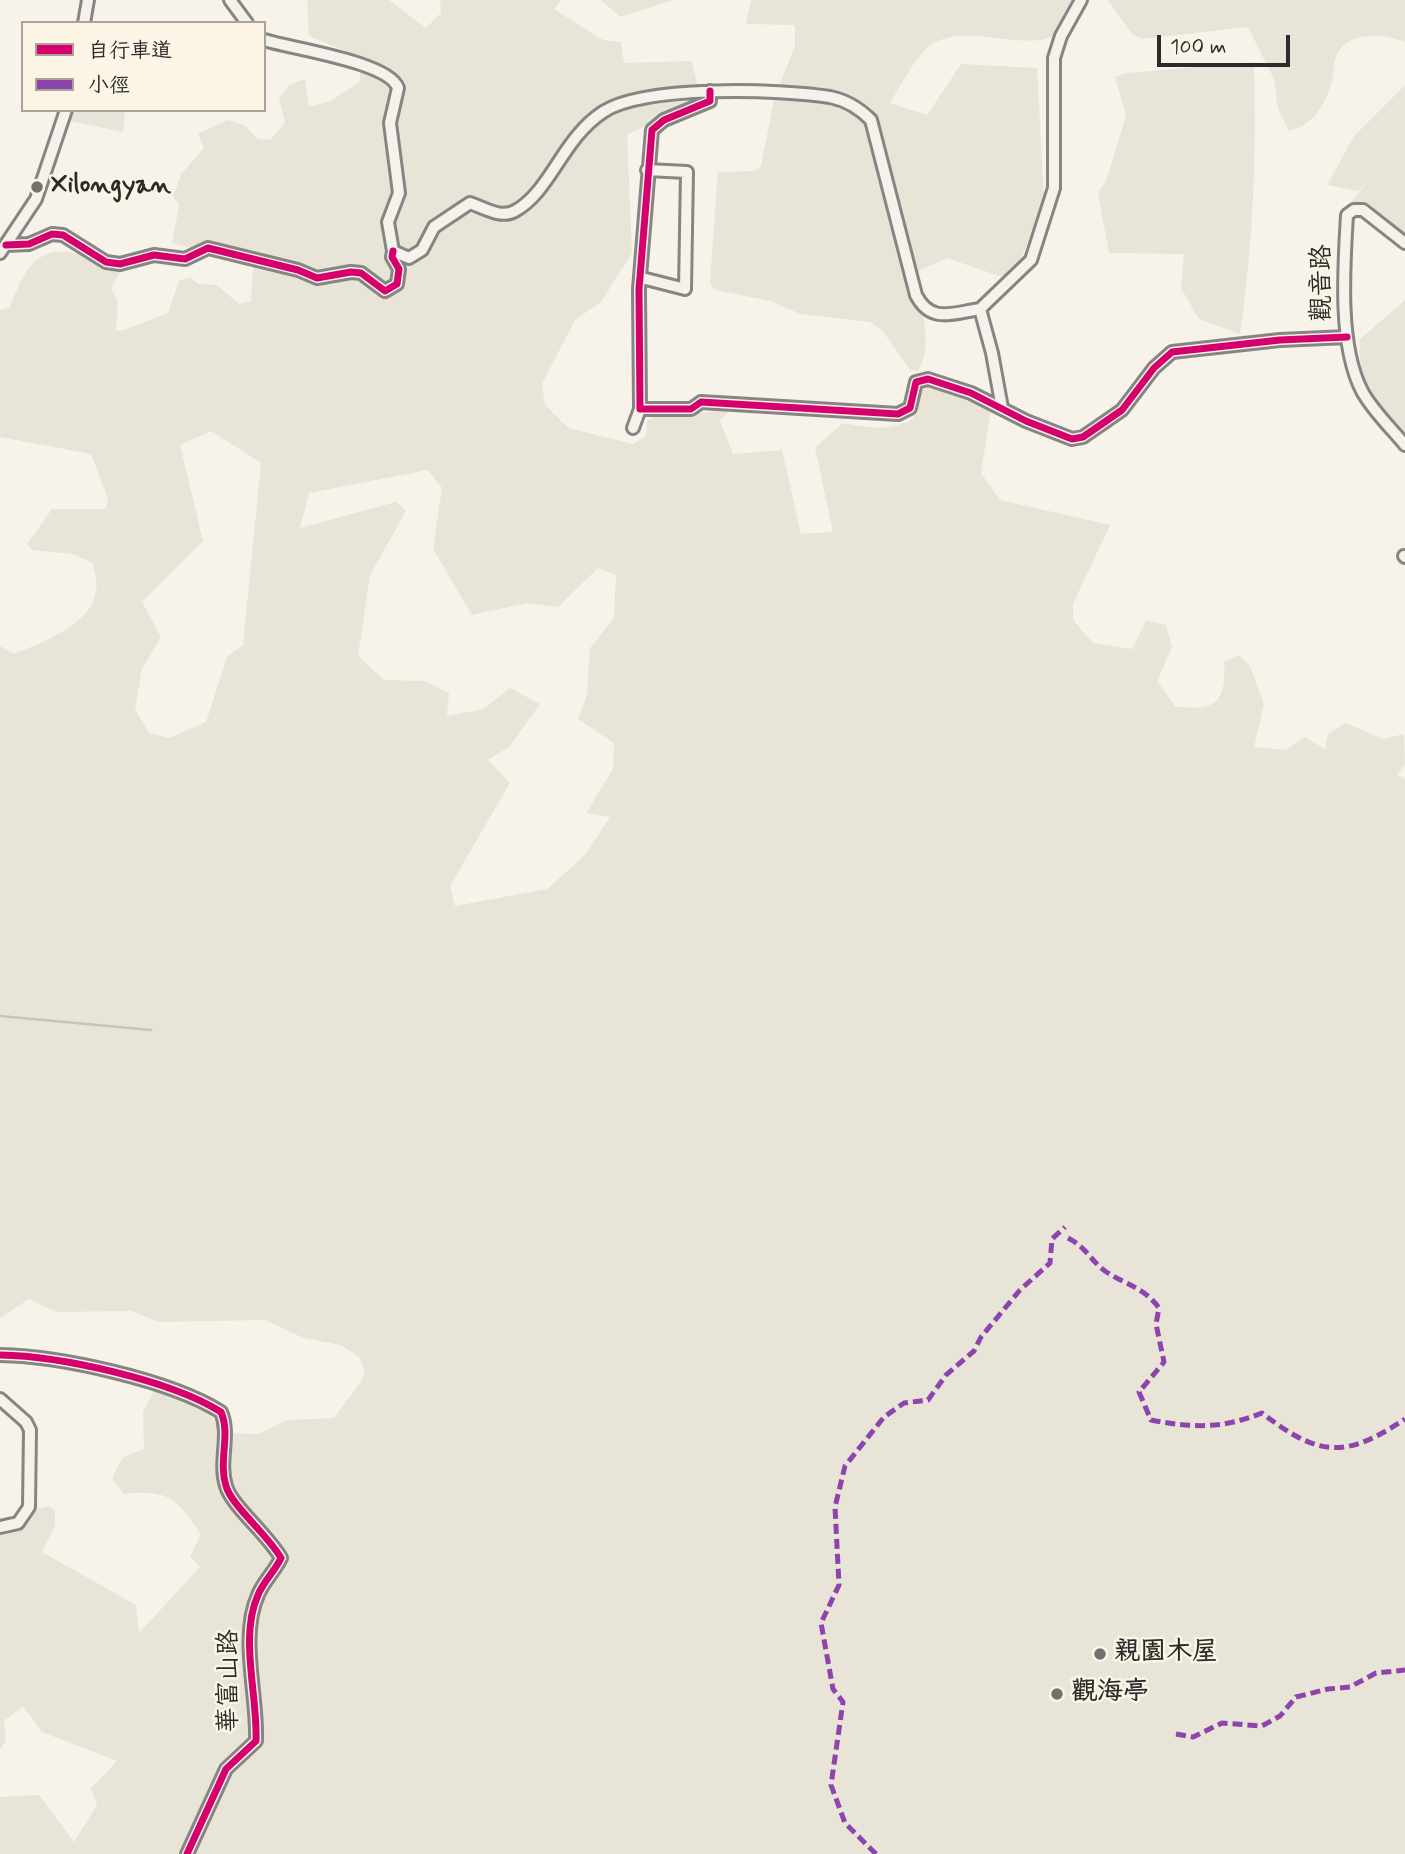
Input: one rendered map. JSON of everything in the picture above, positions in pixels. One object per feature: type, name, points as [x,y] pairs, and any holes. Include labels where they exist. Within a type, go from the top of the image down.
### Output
[{"type":"street","points":[[84,21],[88,0]]},
{"type":"street","points":[[230,0],[246,21]]},
{"type":"street","points":[[393,251],[409,258],[416,255],[422,250],[434,227],[470,203],[498,214],[514,212],[535,195],[569,142],[604,111],[621,103],[710,91],[832,97],[861,110],[871,120],[916,295],[923,308],[933,315],[979,309],[1031,260],[1054,188],[1054,58],[1061,36],[1081,0]]},
{"type":"street","points":[[3,249],[29,244],[52,234],[63,235],[106,262],[120,264],[154,255],[185,259],[208,248],[298,270],[317,278],[351,272],[361,273],[385,291],[397,284],[399,269],[392,257],[388,222],[400,193],[390,123],[398,88],[396,81],[376,68],[266,40]]},
{"type":"street","points":[[633,428],[640,409],[639,302],[652,130],[664,120],[710,101],[710,91]]},
{"type":"street","points":[[3,249],[36,199],[65,112]]},
{"type":"street","points":[[642,278],[685,289],[687,172],[647,170]]},
{"type":"street","name":"觀音路","points":[[1405,243],[1363,210],[1354,210],[1347,215],[1347,337],[1355,376],[1363,394],[1405,446]]},
{"type":"street","points":[[979,309],[992,353],[1002,408]]},
{"type":"street","points":[[640,409],[691,409],[701,402],[898,414],[910,408],[916,382],[928,379],[971,393],[1063,436],[1083,437],[1122,410],[1154,368],[1172,352],[1347,337]]},
{"type":"street","name":"華富山路","points":[[0,1355],[71,1364],[139,1379],[186,1394],[221,1412],[225,1423],[222,1470],[226,1489],[274,1545],[281,1558],[258,1594],[253,1613],[251,1672],[257,1705],[256,1741],[226,1769],[187,1854]]},
{"type":"street","points":[[0,1399],[26,1422],[30,1430],[29,1507],[18,1523],[0,1527]]},
{"type":"shaded area","points":[[307,0],[389,0],[426,28],[441,13],[440,0],[561,0],[554,9],[603,40],[621,42],[624,63],[692,61],[700,98],[627,135],[632,253],[601,302],[575,320],[542,384],[545,405],[568,428],[633,444],[646,436],[647,421],[654,417],[730,410],[720,421],[733,454],[782,450],[801,534],[833,532],[815,448],[843,423],[879,428],[914,418],[910,389],[945,388],[991,409],[981,473],[1000,500],[1110,525],[1073,604],[1073,620],[1093,643],[1132,649],[1146,621],[1166,625],[1172,647],[1157,681],[1175,706],[1200,707],[1215,702],[1223,687],[1224,662],[1239,655],[1250,666],[1264,704],[1254,747],[1285,750],[1305,737],[1325,749],[1328,734],[1346,723],[1383,739],[1404,734],[1405,764],[1397,775],[1405,779],[1405,1854],[0,1854],[0,1797],[39,1795],[74,1842],[97,1805],[91,1788],[117,1761],[42,1732],[23,1706],[4,1721],[6,1741],[0,1749],[0,1531],[12,1530],[33,1510],[49,1506],[55,1510],[55,1526],[42,1552],[136,1605],[139,1633],[200,1567],[190,1557],[201,1534],[185,1512],[162,1495],[124,1494],[112,1478],[123,1457],[144,1449],[143,1412],[154,1391],[200,1405],[227,1433],[258,1434],[287,1420],[334,1418],[362,1380],[365,1371],[359,1357],[341,1345],[303,1338],[266,1320],[159,1322],[131,1311],[56,1312],[29,1299],[0,1318],[0,646],[14,654],[64,631],[85,613],[96,591],[93,563],[73,554],[32,550],[27,544],[52,509],[106,509],[108,499],[91,454],[0,437],[0,310],[10,307],[29,268],[45,255],[56,252],[76,253],[123,267],[111,288],[118,303],[116,330],[121,331],[168,313],[179,281],[190,277],[198,284],[217,285],[239,304],[251,301],[253,268],[259,260],[172,244],[179,205],[173,197],[181,174],[204,148],[198,134],[227,120],[244,125],[258,139],[270,140],[285,123],[279,98],[290,84],[305,79],[309,107],[331,101],[360,81],[360,57],[309,36]],"holes":[[[211,431],[261,463],[243,645],[227,657],[206,722],[169,738],[149,733],[135,709],[142,669],[161,637],[142,602],[203,541],[180,445]],[[428,470],[442,488],[433,549],[472,615],[527,603],[558,607],[598,568],[616,575],[614,618],[590,648],[587,695],[578,719],[614,743],[613,769],[586,813],[610,817],[585,855],[547,889],[455,906],[450,886],[510,783],[488,760],[509,747],[540,704],[510,688],[483,709],[447,716],[449,693],[425,681],[384,680],[358,656],[370,575],[406,511],[396,502],[300,528],[309,493]]]},
{"type":"shaded area","points":[[601,0],[674,0],[620,17]]},
{"type":"shaded area","points":[[751,0],[1076,0],[1061,29],[1050,37],[1035,41],[979,36],[942,39],[922,54],[890,103],[927,115],[961,64],[1037,68],[1044,198],[1021,260],[1002,277],[947,258],[914,273],[926,336],[923,360],[918,371],[910,370],[882,330],[870,322],[800,314],[771,301],[715,290],[710,283],[718,172],[755,171],[761,166],[775,96],[795,46],[795,25],[746,24]]},
{"type":"shaded area","points":[[1108,0],[1405,0],[1405,42],[1368,36],[1343,46],[1337,54],[1332,81],[1322,106],[1312,119],[1289,131],[1278,109],[1274,79],[1248,27],[1142,39],[1131,33]]},
{"type":"shaded area","points":[[1254,62],[1253,199],[1240,334],[1199,319],[1181,288],[1184,254],[1109,253],[1098,192],[1106,181],[1126,116],[1115,77],[1127,73]]},
{"type":"shaded area","points":[[1405,85],[1405,233],[1364,219],[1352,201],[1368,181],[1358,191],[1327,185],[1354,136]]},
{"type":"shaded area","points":[[73,112],[125,112],[123,132],[70,121]]},
{"type":"shaded area","points":[[1405,300],[1405,440],[1372,392],[1359,353],[1360,339]]},
{"type":"waterway","points":[[0,1016],[151,1030]]},
{"type":"marked path","points":[[876,1854],[845,1823],[831,1785],[843,1702],[833,1689],[821,1623],[839,1585],[835,1507],[845,1466],[884,1417],[904,1403],[928,1400],[946,1375],[974,1351],[981,1337],[1020,1290],[1050,1263],[1052,1239],[1065,1227]]},
{"type":"marked path","points":[[1068,1238],[1105,1271],[1141,1291],[1159,1308],[1156,1324],[1164,1362],[1139,1392],[1151,1420],[1207,1426],[1234,1422],[1262,1413],[1300,1438],[1332,1448],[1365,1441],[1405,1419]]},
{"type":"marked path","points":[[1176,1734],[1193,1737],[1222,1723],[1262,1726],[1280,1716],[1296,1697],[1350,1687],[1376,1673],[1405,1670]]},
{"type":"cycle path","points":[[710,91],[710,101],[664,120],[652,130],[639,289],[640,409],[691,409],[701,402],[898,414],[910,408],[916,382],[928,379],[971,393],[1026,421],[1072,439],[1083,437],[1122,410],[1154,368],[1172,352],[1280,340],[1347,337]]},
{"type":"cycle path","points":[[6,245],[29,244],[52,234],[63,235],[106,262],[120,264],[154,255],[185,259],[208,248],[298,270],[317,278],[351,272],[361,273],[385,291],[397,284],[399,269],[392,257],[393,251]]},
{"type":"cycle path","points":[[0,1355],[53,1360],[114,1372],[173,1390],[221,1412],[225,1430],[223,1467],[229,1494],[281,1558],[258,1595],[250,1629],[256,1741],[226,1769],[187,1854]]},
{"type":"place","name":"Xilongyan","points":[[37,187]]},
{"type":"place","name":"親園木屋","points":[[1100,1654]]},
{"type":"place","name":"觀海亭","points":[[1057,1694]]}]
